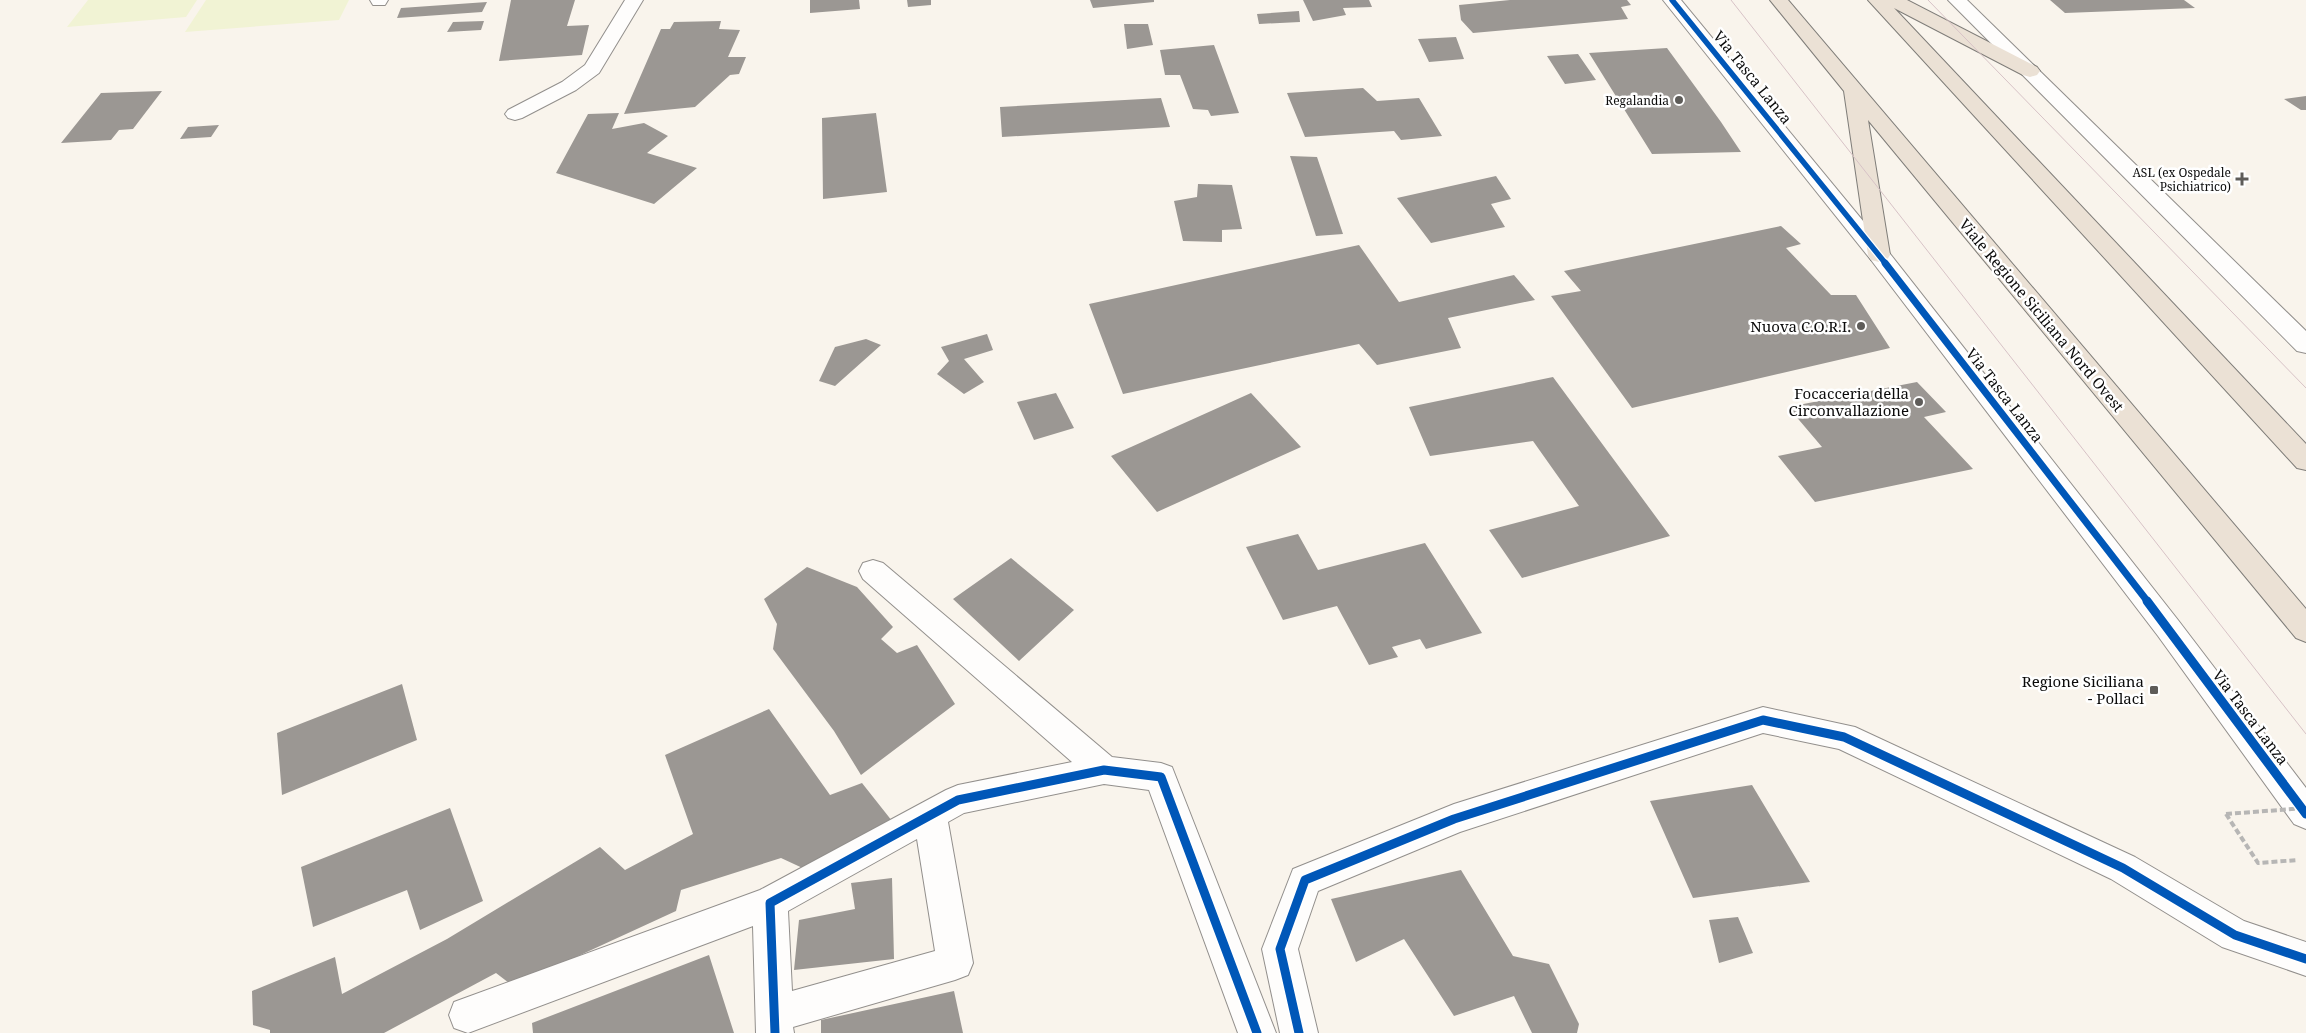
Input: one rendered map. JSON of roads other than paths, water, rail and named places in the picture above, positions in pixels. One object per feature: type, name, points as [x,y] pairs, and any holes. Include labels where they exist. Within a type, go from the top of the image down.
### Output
[{"type":"main road","name":"Viale Regione Siciliana Nord Ovest","points":[[1779,0],[2306,630]]},
{"type":"main road","points":[[1877,0],[2306,461]]},
{"type":"main road","points":[[1893,0],[2030,71]]},
{"type":"main road","points":[[1853,89],[1879,255]]},
{"type":"street","points":[[515,114],[569,86],[592,68],[634,0]]},
{"type":"street","name":"Via Tasca Lanza","points":[[1672,0],[1879,255],[2168,628],[2306,814]]},
{"type":"street","points":[[1957,0],[2306,345]]},
{"type":"street","points":[[873,571],[1104,770]]},
{"type":"street","points":[[1299,1033],[1280,949],[1305,880],[1454,819],[1763,720],[1844,737],[2123,868],[2235,935],[2306,959]]},
{"type":"street","points":[[467,1015],[770,903],[958,800],[1104,770],[1161,777],[1257,1033]]},
{"type":"street","points":[[770,903],[775,1023],[955,963],[930,815]]},
{"type":"tram line","points":[[1731,0],[2306,734]]},
{"type":"tram line","points":[[1928,0],[2306,388]]},
{"type":"place","name":"Regalandia","points":[[1679,100]]},
{"type":"place","name":"ASL (ex Ospedale Psichiatrico)","points":[[2242,179]]},
{"type":"place","name":"Nuova C.O.R.I.","points":[[1861,326]]},
{"type":"place","name":"Focacceria della Circonvallazione","points":[[1919,402]]},
{"type":"place","name":"Regione Siciliana - Pollaci","points":[[2154,690]]}]
